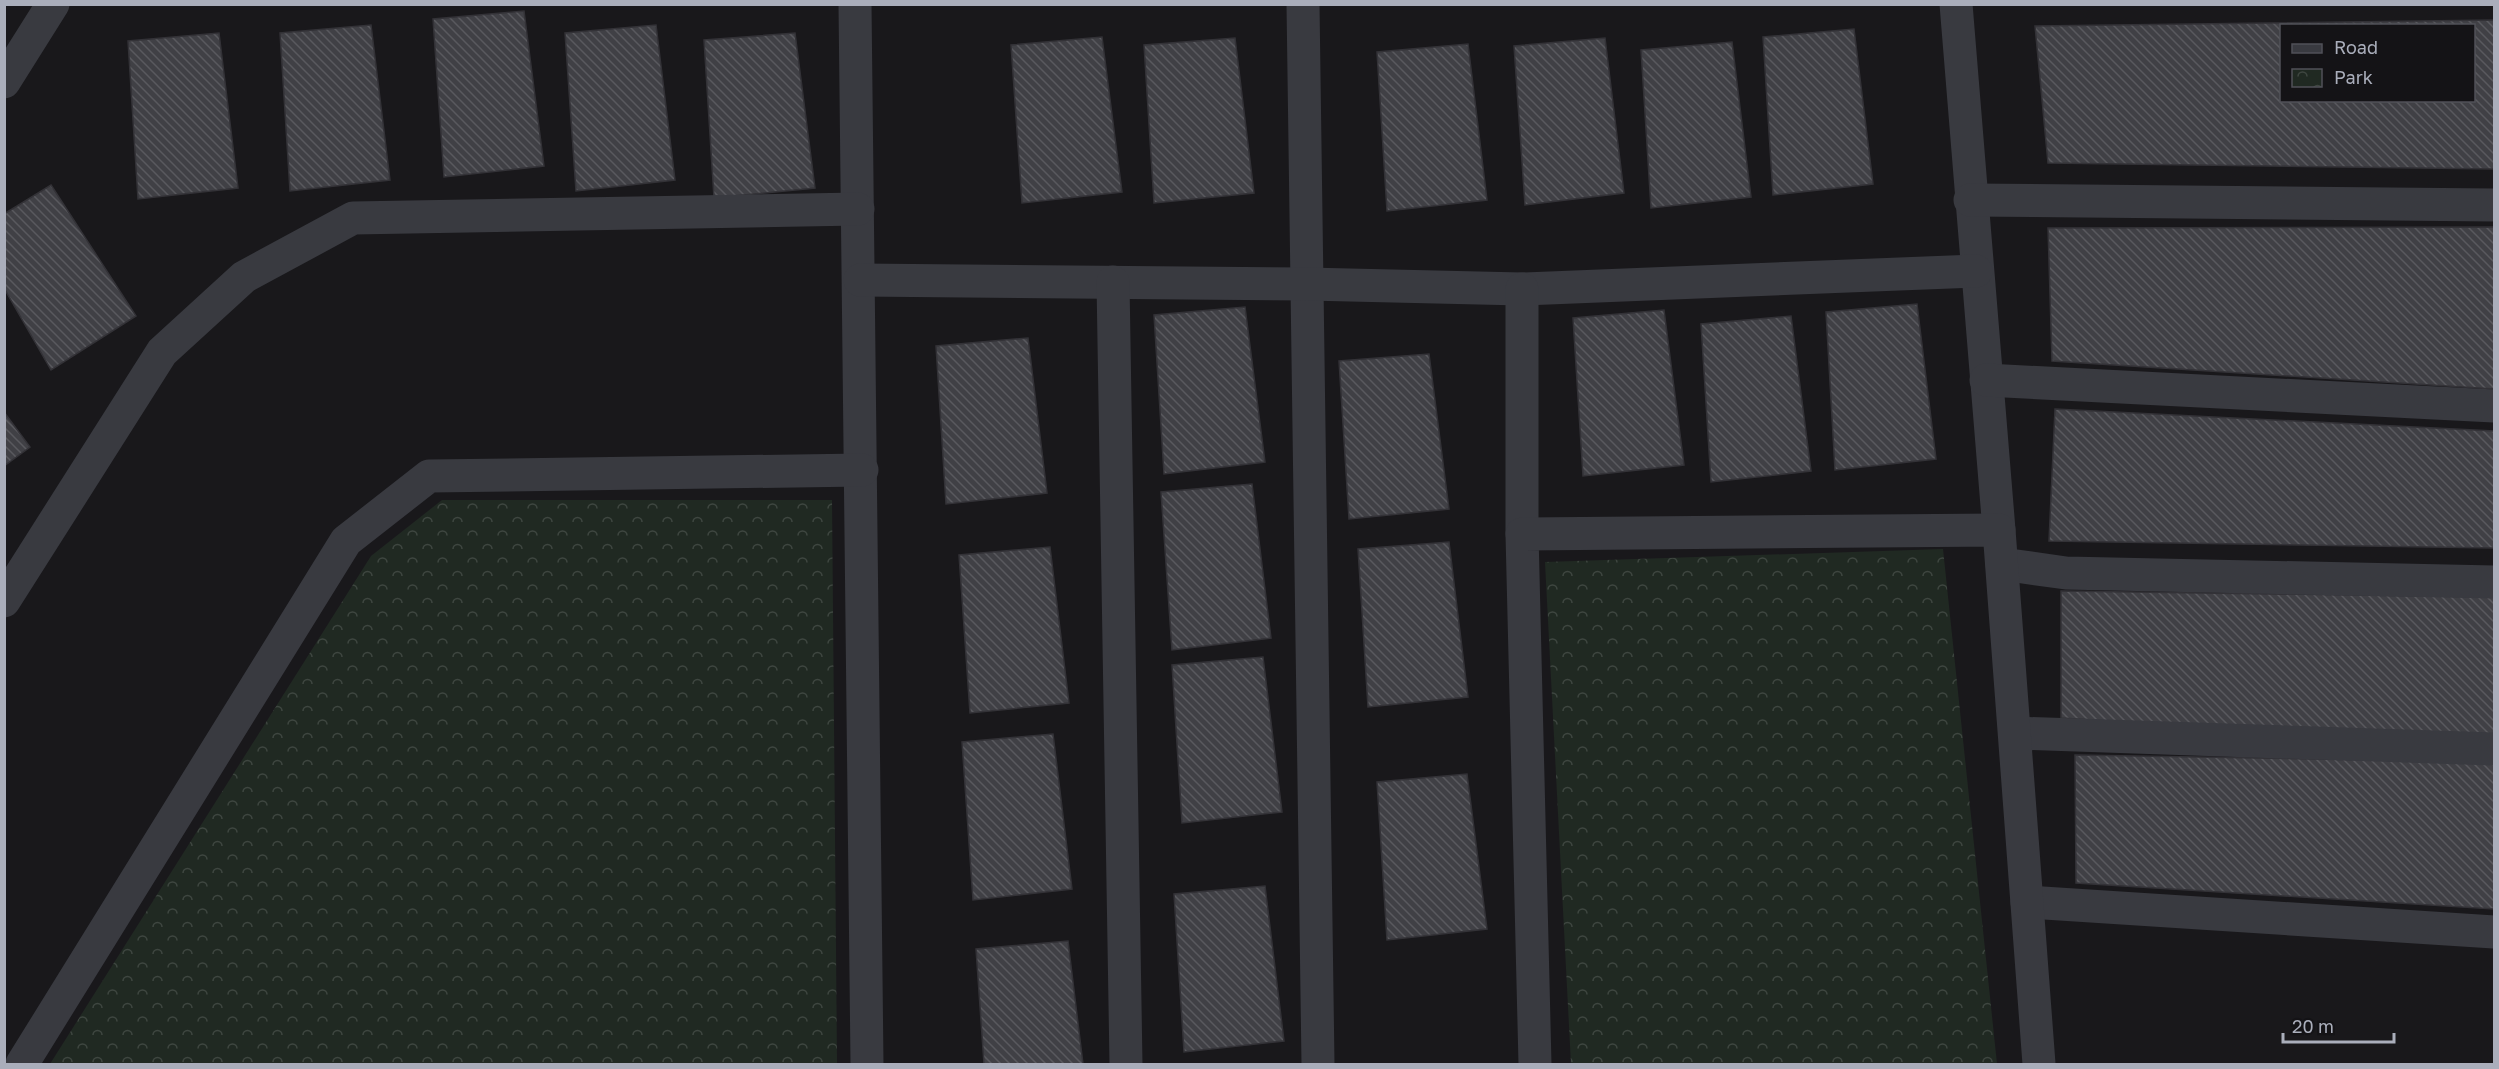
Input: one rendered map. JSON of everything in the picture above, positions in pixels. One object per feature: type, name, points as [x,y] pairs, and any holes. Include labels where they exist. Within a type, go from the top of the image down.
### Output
[{"type":"street","points":[[4,82],[53,4]]},
{"type":"street","points":[[855,4],[860,280],[867,1065]]},
{"type":"street","points":[[1303,4],[1318,1065]]},
{"type":"street","points":[[1956,4],[1970,200],[2000,530],[2039,1065]]},
{"type":"street","points":[[1970,200],[2494,205]]},
{"type":"street","points":[[4,601],[162,352],[244,277],[354,218],[858,209]]},
{"type":"street","points":[[860,280],[1307,284],[1522,289],[1976,271]]},
{"type":"street","points":[[1113,282],[1126,1065]]},
{"type":"street","points":[[1522,289],[1522,534],[1535,1065]]},
{"type":"street","points":[[1986,380],[2494,406]]},
{"type":"street","points":[[22,1065],[345,541],[429,476],[862,470]]},
{"type":"street","points":[[1522,534],[2000,530]]},
{"type":"street","points":[[2002,564],[2066,573],[2494,582]]},
{"type":"street","points":[[2014,733],[2494,749]]},
{"type":"street","points":[[2027,902],[2494,932]]},
{"type":"green space","points":[[442,500],[832,500],[837,1064],[50,1064],[371,556]]},
{"type":"green space","points":[[1943,549],[1997,1064],[1571,1064],[1545,562]]},
{"type":"building","points":[[524,11],[544,166],[444,177],[433,19]]},
{"type":"building","points":[[2494,20],[2494,169],[2048,163],[2035,26]]},
{"type":"building","points":[[371,25],[390,180],[290,191],[280,33]]},
{"type":"building","points":[[656,25],[675,180],[576,191],[565,33]]},
{"type":"building","points":[[1854,29],[1873,184],[1773,195],[1763,37]]},
{"type":"building","points":[[219,33],[238,188],[138,199],[128,41]]},
{"type":"building","points":[[795,33],[815,188],[714,198],[704,40]]},
{"type":"building","points":[[1102,37],[1122,192],[1022,203],[1011,45]]},
{"type":"building","points":[[1235,38],[1254,193],[1154,203],[1144,45]]},
{"type":"building","points":[[1605,38],[1624,193],[1525,205],[1514,46]]},
{"type":"building","points":[[1732,42],[1751,197],[1651,208],[1641,50]]},
{"type":"building","points":[[1468,44],[1487,200],[1387,211],[1377,52]]},
{"type":"building","points":[[51,185],[136,316],[51,370],[4,288],[4,214]]},
{"type":"building","points":[[2494,227],[2494,389],[2052,361],[2048,228]]},
{"type":"building","points":[[1917,304],[1936,459],[1835,470],[1826,312]]},
{"type":"building","points":[[1245,307],[1265,462],[1164,474],[1154,315]]},
{"type":"building","points":[[1664,310],[1684,465],[1583,476],[1573,318]]},
{"type":"building","points":[[1791,316],[1811,471],[1711,482],[1701,324]]},
{"type":"building","points":[[1028,338],[1047,493],[946,504],[936,346]]},
{"type":"building","points":[[1429,354],[1449,509],[1349,519],[1339,361]]},
{"type":"building","points":[[2055,409],[2494,431],[2494,548],[2049,541]]},
{"type":"building","points":[[4,412],[30,447],[4,466]]},
{"type":"building","points":[[1252,484],[1271,638],[1172,650],[1161,492]]},
{"type":"building","points":[[1449,542],[1468,697],[1368,707],[1358,549]]},
{"type":"building","points":[[1050,547],[1069,703],[970,713],[959,555]]},
{"type":"building","points":[[2061,591],[2494,597],[2494,745],[2061,718]]},
{"type":"building","points":[[1263,657],[1282,812],[1182,823],[1172,665]]},
{"type":"building","points":[[1053,734],[1072,889],[973,900],[962,742]]},
{"type":"building","points":[[2075,755],[2494,762],[2494,909],[2076,883]]},
{"type":"building","points":[[1467,774],[1487,929],[1387,940],[1377,782]]},
{"type":"building","points":[[1265,886],[1284,1041],[1184,1052],[1174,894]]},
{"type":"building","points":[[1068,941],[1083,1064],[984,1064],[976,949]]}]
